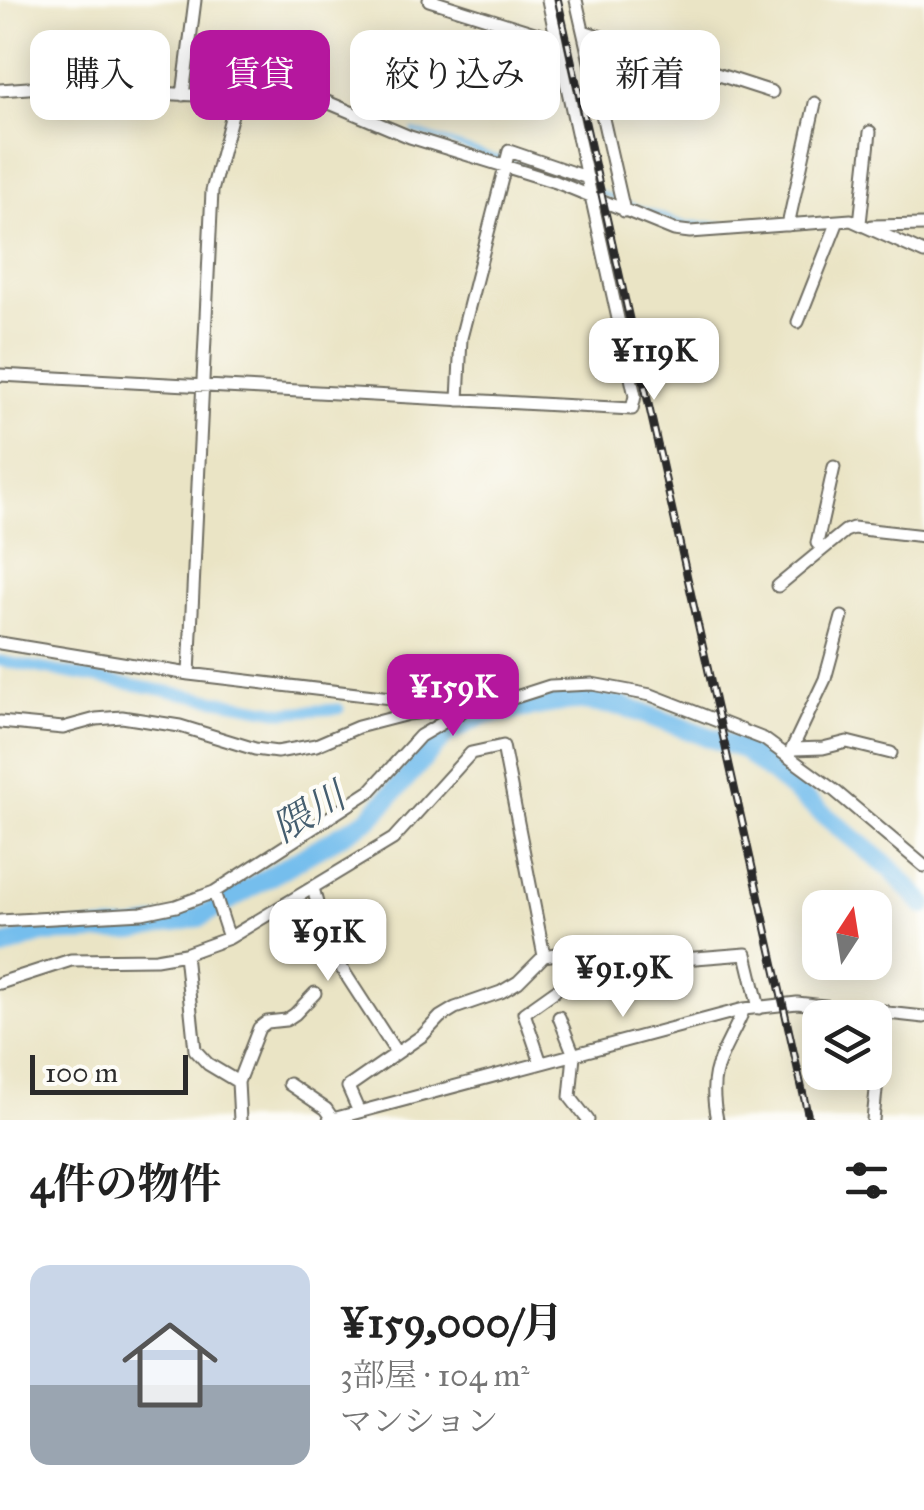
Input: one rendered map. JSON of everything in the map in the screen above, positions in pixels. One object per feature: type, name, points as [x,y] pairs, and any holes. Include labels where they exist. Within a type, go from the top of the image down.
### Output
[{"type":"street","points":[[183,95],[195,0]]},
{"type":"street","points":[[428,0],[525,30]]},
{"type":"street","points":[[548,0],[555,30]]},
{"type":"street","points":[[576,0],[583,30]]},
{"type":"street","points":[[0,375],[632,409],[635,396],[560,53]]},
{"type":"street","points":[[720,75],[772,92]]},
{"type":"street","points":[[0,90],[190,94]]},
{"type":"street","points":[[330,103],[410,137],[503,165],[674,230],[838,221],[924,225]]},
{"type":"street","points":[[788,225],[815,103]]},
{"type":"street","points":[[188,674],[212,192],[231,120]]},
{"type":"street","points":[[603,120],[624,211]]},
{"type":"street","points":[[864,225],[870,132]]},
{"type":"street","points":[[458,400],[462,338],[508,151],[588,178]]},
{"type":"street","points":[[798,322],[838,221]]},
{"type":"street","points":[[864,225],[924,253]]},
{"type":"street","points":[[823,549],[817,543],[834,467]]},
{"type":"street","points":[[778,586],[845,531],[854,528],[924,536]]},
{"type":"street","points":[[791,752],[825,680],[842,617]]},
{"type":"street","points":[[0,643],[188,674],[469,708]]},
{"type":"street","points":[[0,722],[63,728],[122,717],[180,726],[255,750],[278,752],[306,748],[358,726],[408,714],[491,705],[550,686],[592,684],[650,695],[745,729],[791,752],[924,866]]},
{"type":"street","points":[[0,921],[142,913],[215,896],[370,791],[420,736],[469,708]]},
{"type":"street","points":[[791,752],[846,742],[891,753]]},
{"type":"street","points":[[0,982],[71,960],[156,959],[185,954],[229,938],[393,839],[471,753],[503,746],[544,956]]},
{"type":"street","points":[[313,888],[332,951],[396,1052]]},
{"type":"street","points":[[215,896],[229,938]]},
{"type":"street","points":[[362,1114],[348,1088],[454,1008],[501,992],[518,982],[544,956],[566,952],[683,959],[746,954],[759,1008]]},
{"type":"street","points":[[185,954],[195,1050],[208,1064],[238,1082]]},
{"type":"street","points":[[541,1063],[524,1013],[556,992]]},
{"type":"street","points":[[240,1120],[238,1082],[259,1028],[267,1022],[286,1020],[315,993]]},
{"type":"street","points":[[289,1084],[326,1110],[331,1119],[362,1114],[744,1010],[802,1003]]},
{"type":"street","points":[[717,1120],[712,1080],[744,1010]]},
{"type":"street","points":[[892,1012],[924,1017]]},
{"type":"street","points":[[559,1016],[574,1055],[570,1097],[588,1120]]},
{"type":"street","points":[[873,1120],[876,1090]]},
{"type":"waterway","points":[[413,131],[527,167]]},
{"type":"waterway","points":[[560,178],[584,186]]},
{"type":"waterway","points":[[593,190],[617,199]]},
{"type":"waterway","points":[[626,203],[683,223],[722,224]]},
{"type":"waterway","points":[[0,661],[284,712],[339,709]]},
{"type":"waterway","name":"隈川","points":[[0,948],[41,933],[134,930],[200,917],[370,818],[447,733],[482,715],[574,700],[622,706],[743,749],[891,869],[924,905]]},
{"type":"railway","points":[[558,0],[809,1120]]}]
